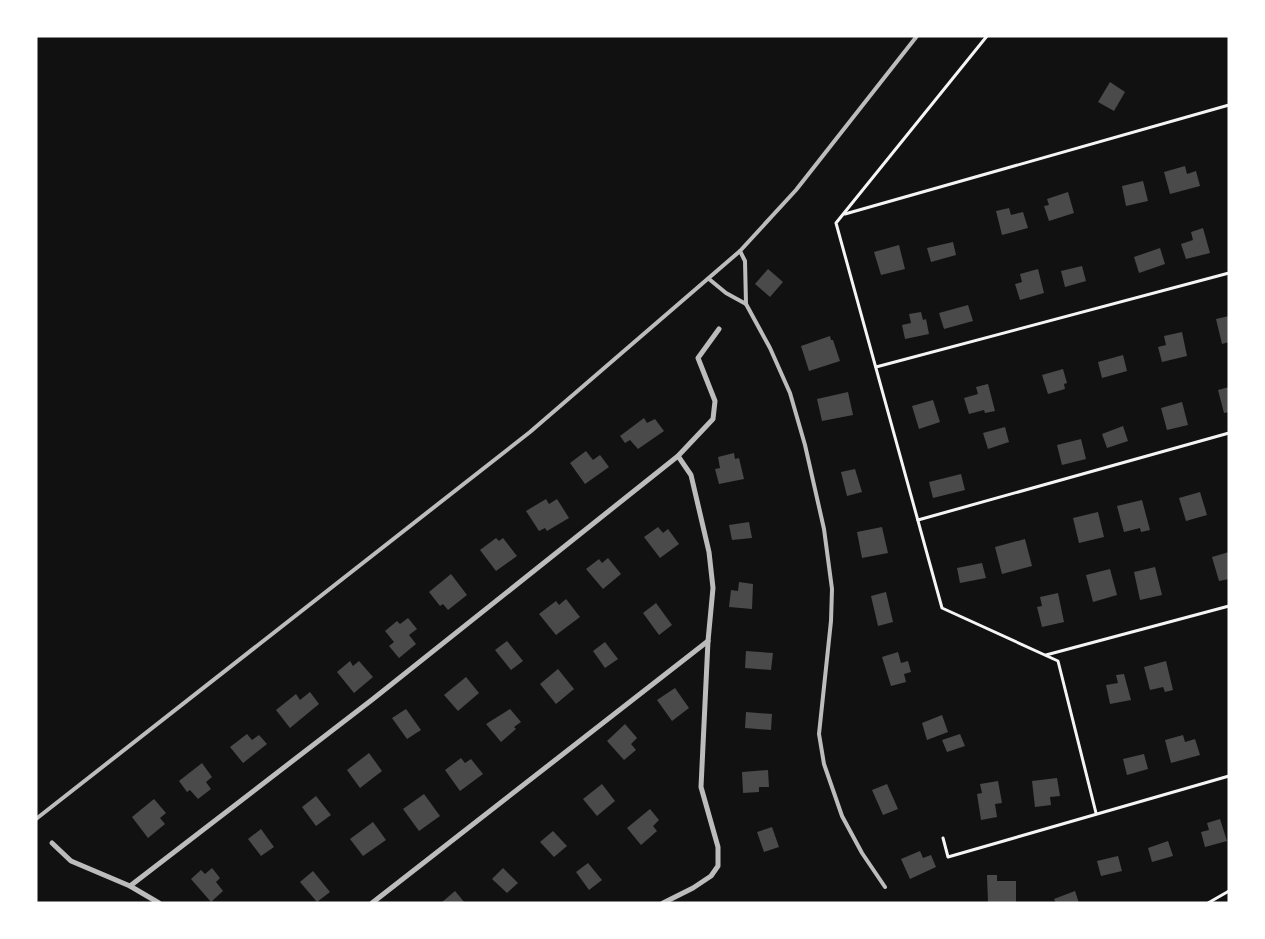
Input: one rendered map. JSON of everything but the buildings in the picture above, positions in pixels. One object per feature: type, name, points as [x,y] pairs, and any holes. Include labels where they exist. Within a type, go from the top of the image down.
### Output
[{"type":"street","points":[[130,886],[418,664],[678,456],[713,419],[715,400],[698,358],[719,329]]},
{"type":"street","points":[[663,903],[711,876],[718,866],[718,847],[701,787],[708,641],[713,588],[709,552],[691,475],[678,456]]},
{"type":"street","points":[[372,903],[708,641]]},
{"type":"street","points":[[52,843],[71,862],[130,886],[159,903]]},
{"type":"lane","points":[[36,819],[530,432],[709,279],[740,251],[796,190],[917,36]]},
{"type":"lane","points":[[740,251],[745,261],[746,304],[770,348],[790,393],[805,445],[824,528],[832,589],[831,621],[819,734],[824,764],[842,816],[862,853],[885,887]]},
{"type":"lane","points":[[709,279],[726,293],[746,304]]},
{"type":"path","points":[[987,36],[836,223],[942,608],[1058,661],[1096,813]]},
{"type":"path","points":[[843,214],[1229,105]]},
{"type":"path","points":[[876,367],[1229,273]]},
{"type":"path","points":[[918,520],[1229,433]]},
{"type":"path","points":[[1046,655],[1229,606]]},
{"type":"path","points":[[943,838],[948,857],[1229,776]]},
{"type":"path","points":[[1208,903],[1229,891]]}]
